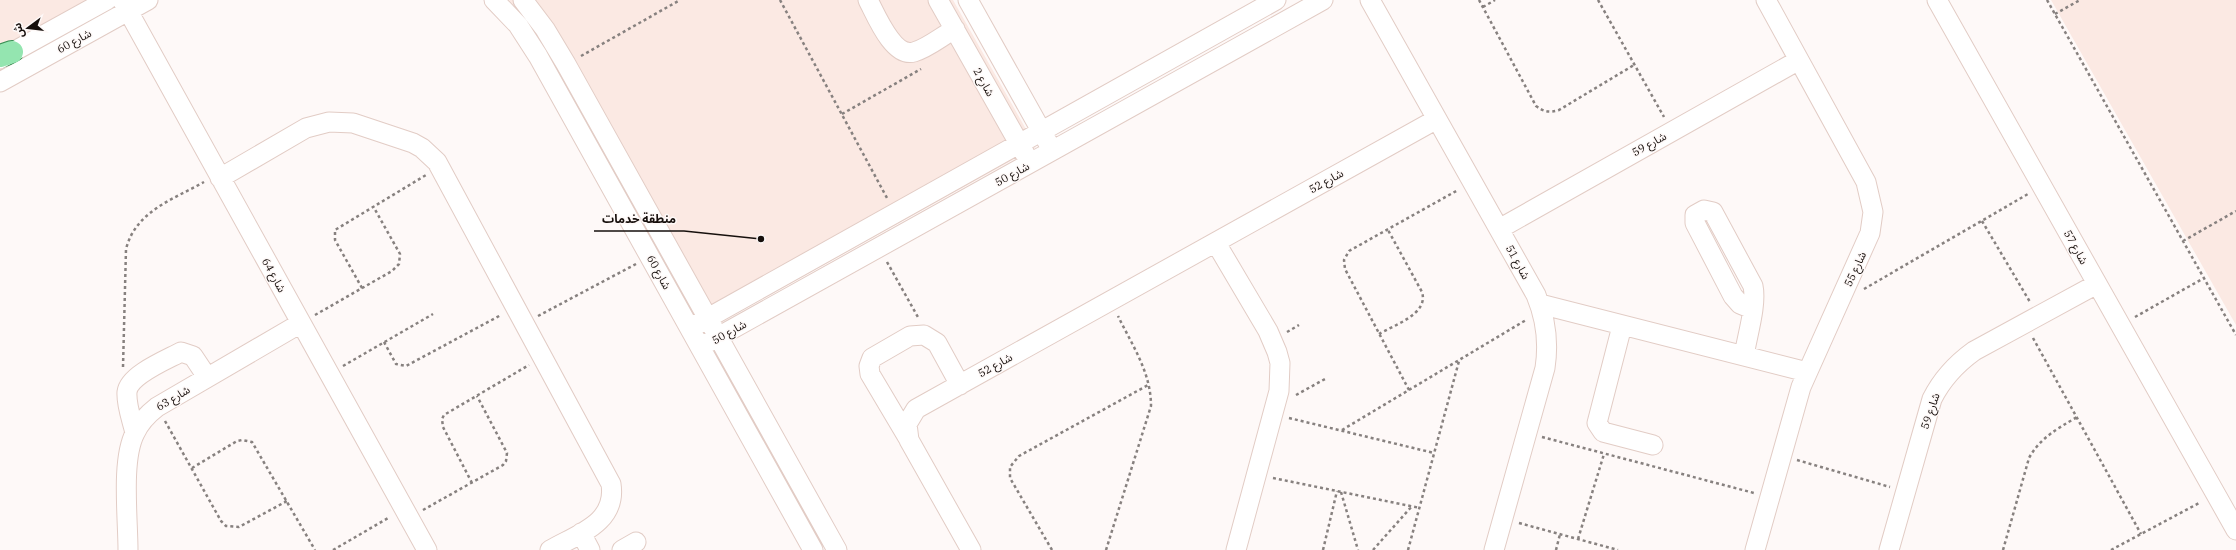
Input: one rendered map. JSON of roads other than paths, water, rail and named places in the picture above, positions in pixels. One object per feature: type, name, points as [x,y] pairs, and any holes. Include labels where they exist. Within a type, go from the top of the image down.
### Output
[{"type":"street","name":"شارع 60","points":[[4,56],[107,0]]},
{"type":"street","name":"شارع 60","points":[[0,82],[125,6],[148,0]]},
{"type":"street","name":"شارع 60","points":[[494,0],[518,25],[538,56],[813,550]]},
{"type":"street","name":"شارع 60","points":[[523,0],[545,29],[566,64],[838,550]]},
{"type":"street","points":[[868,0],[893,44],[901,51],[916,52],[954,29]]},
{"type":"street","name":"شارع 2","points":[[938,0],[1030,163]]},
{"type":"street","points":[[968,0],[1053,151]]},
{"type":"street","name":"شارع 50","points":[[690,328],[1276,0]]},
{"type":"street","name":"شارع 50","points":[[700,347],[1323,0]]},
{"type":"street","name":"شارع 51","points":[[1370,0],[1499,229],[1541,307],[1546,334],[1547,356],[1527,434],[1494,550]]},
{"type":"street","name":"شارع 55","points":[[1755,550],[1807,372],[1870,233],[1873,212],[1872,201],[1866,182],[1766,0]]},
{"type":"street","name":"شارع 57","points":[[1938,0],[2236,530]]},
{"type":"street","name":"شارع 64","points":[[125,6],[426,550]]},
{"type":"street","name":"شارع 59","points":[[1499,229],[1799,60]]},
{"type":"street","name":"شارع 52","points":[[909,440],[906,430],[912,414],[960,385],[1437,119]]},
{"type":"street","points":[[219,176],[306,128],[329,122],[353,123],[412,143],[430,154],[441,167],[611,484],[611,503],[608,511],[596,524],[550,550]]},
{"type":"street","points":[[1744,356],[1752,309],[1754,292],[1752,280],[1713,212],[1704,210],[1695,215],[1695,223],[1733,296],[1740,304],[1752,309]]},
{"type":"street","points":[[1216,243],[1275,346],[1281,377],[1274,410],[1236,550]]},
{"type":"street","name":"شارع 59","points":[[1889,550],[1932,399],[1943,380],[1961,360],[1974,351],[2097,284]]},
{"type":"street","points":[[1541,307],[1807,372]]},
{"type":"street","name":"شارع 63","points":[[128,550],[128,462],[135,432],[148,414],[157,406],[301,323]]},
{"type":"street","points":[[1622,326],[1597,423],[1603,432],[1653,446]]},
{"type":"street","points":[[960,385],[937,343],[929,337],[917,334],[910,336],[872,358],[869,366],[870,374],[971,550]]},
{"type":"street","points":[[135,432],[128,401],[128,388],[136,377],[181,352],[193,356],[207,377]]},
{"type":"street","points":[[581,533],[590,550]]},
{"type":"place","name":"منطقة خدمات","points":[[761,239]]}]
